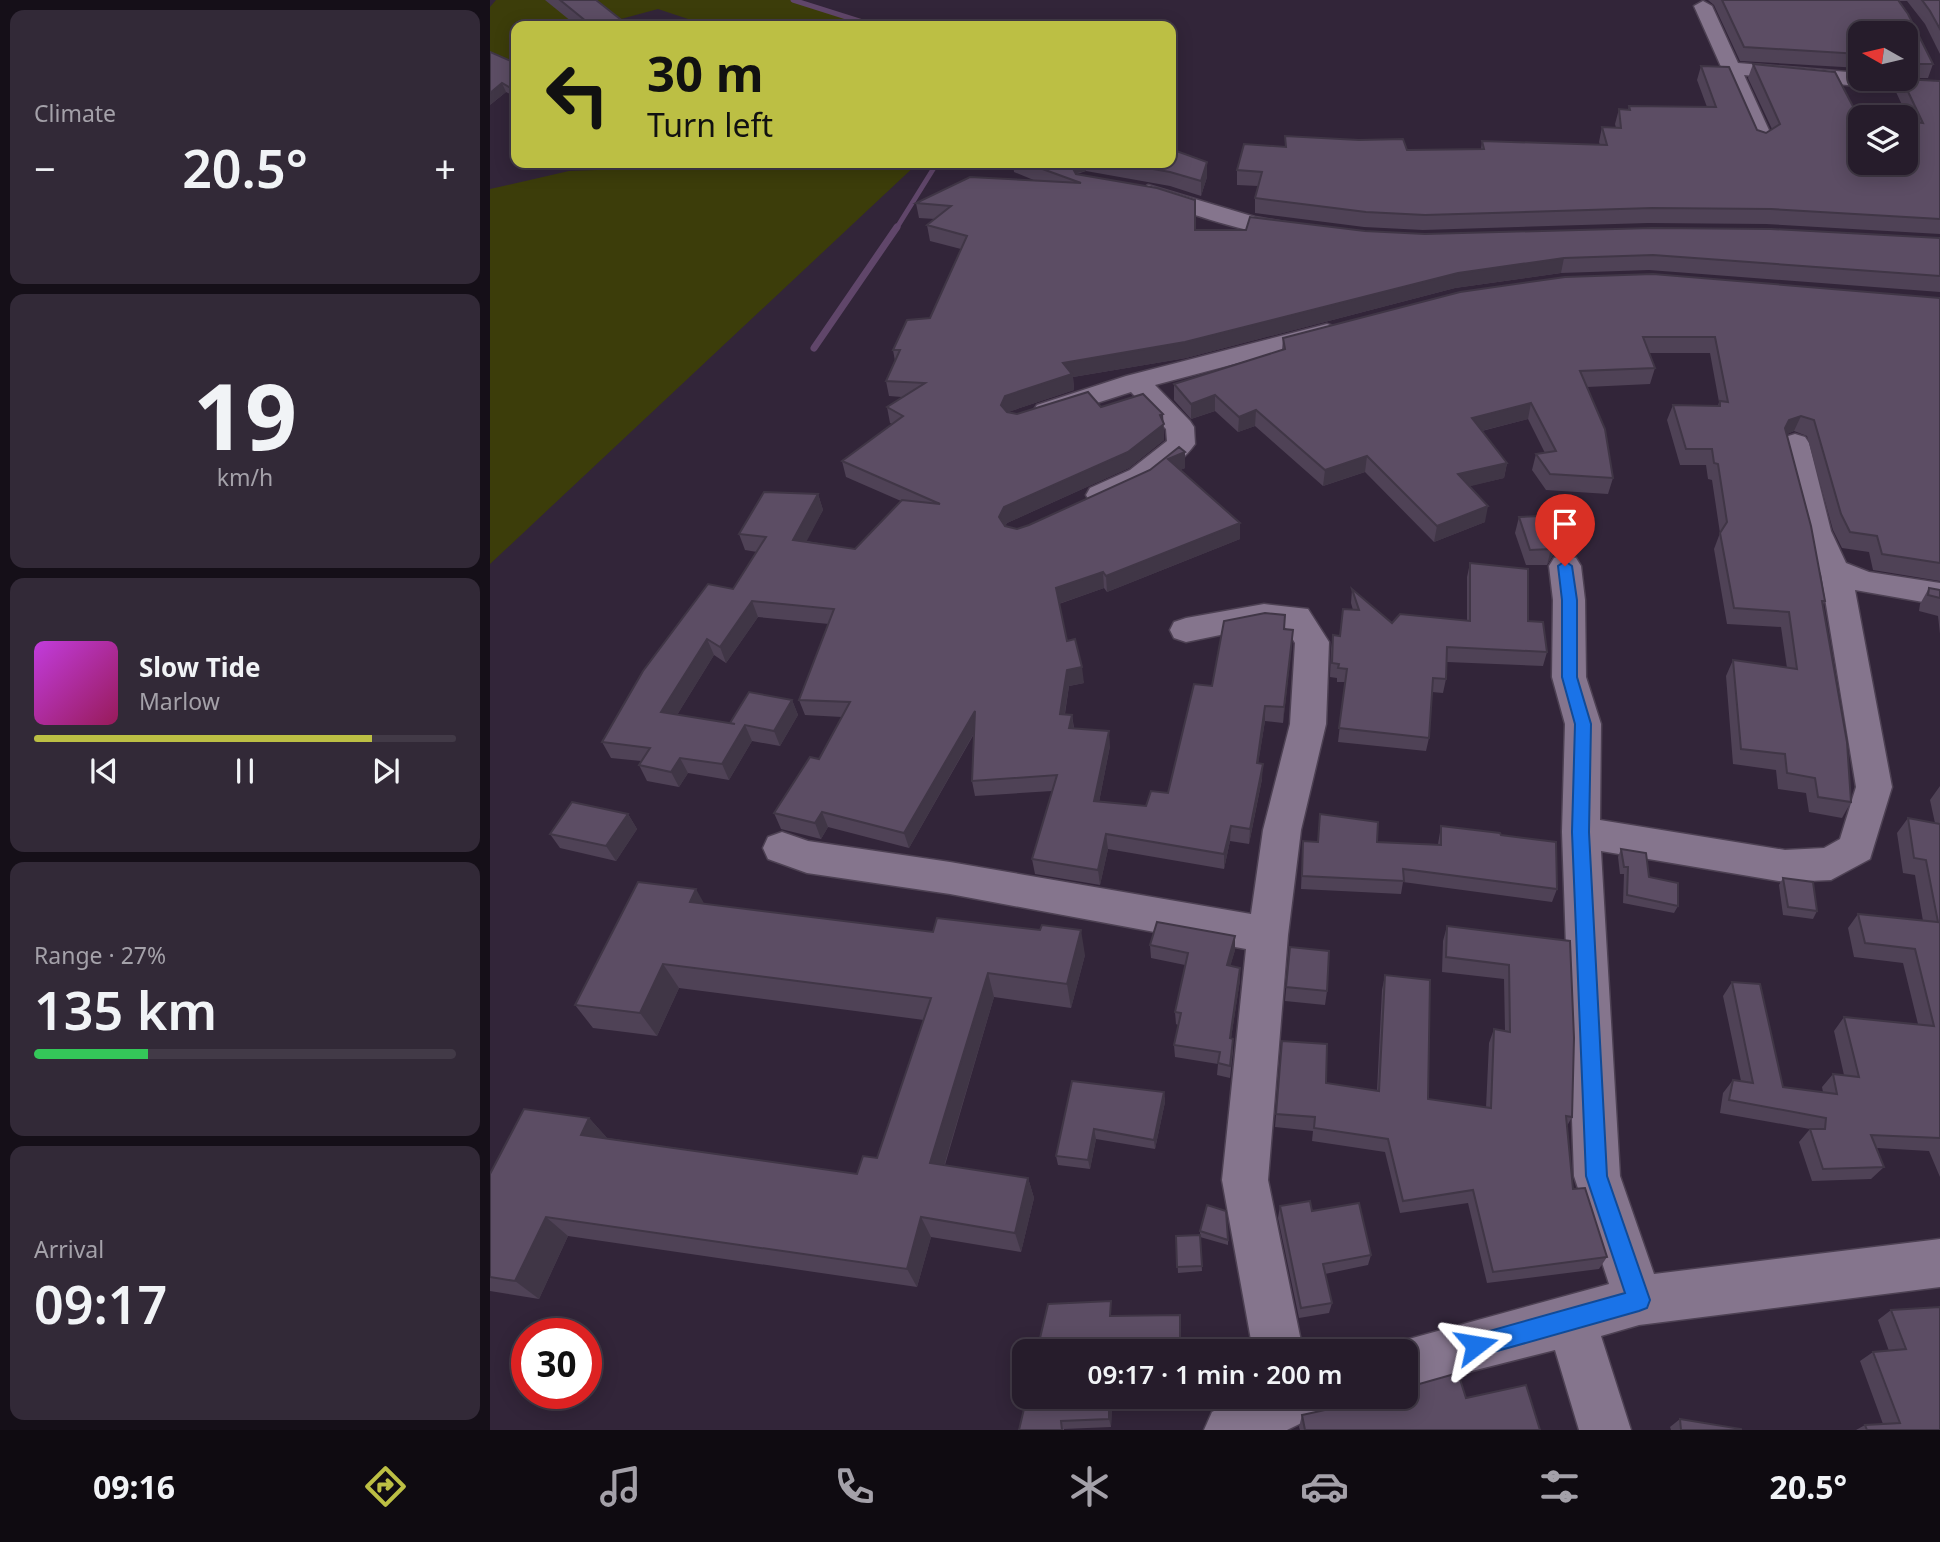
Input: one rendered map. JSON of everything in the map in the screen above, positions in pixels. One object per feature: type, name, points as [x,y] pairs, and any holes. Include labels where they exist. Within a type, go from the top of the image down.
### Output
[{"type":"street","points":[[1703,6],[1734,69],[1762,139]]},
{"type":"street","points":[[1734,69],[1938,78]]},
{"type":"street","points":[[1124,188],[1162,194],[1252,223],[1315,233]]},
{"type":"street","points":[[1020,419],[1136,382],[1349,326]]},
{"type":"street","points":[[1080,505],[1140,477],[1181,444],[1180,427],[1136,382]]},
{"type":"street","points":[[1795,443],[1823,557],[1836,572],[1866,582],[1940,594]]},
{"type":"street","points":[[1565,566],[1570,600],[1569,677],[1583,724],[1581,832],[1597,1176],[1639,1300]]},
{"type":"street","points":[[1581,832],[1786,866],[1831,864],[1856,848],[1874,787],[1836,572]]},
{"type":"street","points":[[1186,630],[1264,615],[1296,617],[1312,642],[1308,724],[1282,830],[1268,935],[1245,1180],[1276,1339]]},
{"type":"street","points":[[782,848],[807,857],[950,878],[1268,935]]},
{"type":"street","points":[[1418,1360],[1571,1321],[1639,1300],[1940,1263]]},
{"type":"street","points":[[1571,1321],[1605,1430]]},
{"type":"street","points":[[1230,1430],[1272,1409]]},
{"type":"shaded area","points":[[496,0],[795,0],[868,21],[694,21],[658,9],[614,21],[511,21],[511,61],[490,70],[490,7]]},
{"type":"shaded area","points":[[652,168],[913,168],[490,564],[490,189],[569,171]]},
{"type":"building","points":[[560,0],[596,0],[623,21],[586,21]]},
{"type":"building","points":[[1722,0],[1898,0],[1912,21],[1848,21],[1848,53],[1744,47]]},
{"type":"building","points":[[1922,0],[1940,0],[1940,29],[1930,11]]},
{"type":"building","points":[[1918,34],[1933,64],[1918,64]]},
{"type":"building","points":[[490,52],[511,61],[511,88],[502,83],[490,93]]},
{"type":"building","points":[[1753,64],[1835,72],[1852,105],[1848,105],[1848,175],[1918,175],[1918,122],[1923,123],[1918,105],[1914,105],[1908,91],[1918,91],[1918,80],[1940,81],[1940,219],[1771,209],[1652,208],[1425,215],[1366,212],[1255,198],[1262,172],[1237,170],[1244,144],[1286,147],[1285,136],[1359,140],[1403,139],[1407,150],[1484,149],[1482,141],[1607,145],[1602,127],[1621,128],[1619,109],[1630,110],[1629,106],[1716,107],[1701,66],[1729,67],[1757,130],[1766,133],[1780,124]]},
{"type":"building","points":[[1176,151],[1207,162],[1201,181],[1147,168],[1176,168]]},
{"type":"building","points":[[1040,168],[1073,168],[1076,174],[1157,188],[1195,200],[1195,230],[1246,230],[1250,217],[1365,231],[1425,234],[1652,228],[1771,229],[1940,238],[1940,276],[1653,255],[1564,258],[1458,273],[1185,342],[1063,363],[1072,374],[1005,396],[1001,405],[1007,412],[1017,414],[1088,392],[1101,407],[1143,394],[1163,414],[1160,415],[1164,424],[1128,452],[1004,507],[999,517],[1005,526],[1017,529],[1029,525],[1150,470],[1179,447],[1185,452],[1168,459],[1240,523],[1106,576],[1103,572],[1056,588],[1067,641],[1075,639],[1082,667],[1067,670],[1060,714],[1072,715],[1069,728],[1109,731],[1094,801],[1146,806],[1151,791],[1168,793],[1194,684],[1212,686],[1224,621],[1265,613],[1285,615],[1284,629],[1293,630],[1284,707],[1265,706],[1257,763],[1263,764],[1250,829],[1231,826],[1224,854],[1106,834],[1098,870],[1032,859],[1057,775],[972,781],[975,711],[904,833],[822,812],[815,823],[774,813],[810,757],[819,759],[850,702],[799,700],[834,609],[752,601],[720,647],[707,639],[661,712],[735,724],[730,723],[749,692],[792,700],[774,731],[745,725],[722,764],[680,758],[671,772],[639,765],[650,748],[602,742],[643,671],[708,584],[733,589],[766,537],[739,534],[764,492],[818,494],[793,540],[855,549],[902,500],[940,504],[842,461],[903,416],[887,407],[925,383],[886,381],[900,350],[893,350],[907,320],[930,318],[967,236],[927,225],[951,206],[916,203],[970,177],[1081,183]]},
{"type":"building","points":[[1653,274],[1940,298],[1940,563],[1882,554],[1877,536],[1850,532],[1841,514],[1814,420],[1801,416],[1789,420],[1785,428],[1811,526],[1825,601],[1822,601],[1847,742],[1851,802],[1818,797],[1815,778],[1787,773],[1785,754],[1741,749],[1733,660],[1797,669],[1789,612],[1734,608],[1720,533],[1727,522],[1718,464],[1714,463],[1712,449],[1686,449],[1673,405],[1720,406],[1720,401],[1728,402],[1715,337],[1643,337],[1655,368],[1580,371],[1605,429],[1613,478],[1550,474],[1536,454],[1556,451],[1531,403],[1472,418],[1507,463],[1458,474],[1488,506],[1437,526],[1367,456],[1325,470],[1256,410],[1239,417],[1215,395],[1191,404],[1174,384],[1285,349],[1283,338],[1460,292],[1565,277]]},
{"type":"building","points":[[1561,515],[1568,537],[1558,540],[1551,549],[1530,550],[1519,517]]},
{"type":"building","points":[[1470,563],[1528,569],[1528,621],[1543,622],[1547,652],[1447,647],[1446,679],[1433,678],[1429,738],[1339,728],[1347,669],[1338,668],[1339,664],[1332,663],[1333,635],[1340,636],[1343,609],[1359,610],[1352,589],[1392,623],[1400,614],[1470,621]]},
{"type":"building","points":[[1929,588],[1940,590],[1940,598],[1928,595]]},
{"type":"building","points":[[572,802],[628,814],[606,846],[550,834]]},
{"type":"building","points":[[1320,814],[1378,822],[1377,842],[1441,845],[1441,826],[1556,842],[1557,889],[1403,869],[1404,881],[1302,876],[1303,841],[1318,842]]},
{"type":"building","points":[[1908,818],[1940,824],[1940,1138],[1871,1135],[1884,1167],[1823,1169],[1810,1129],[1825,1129],[1826,1118],[1729,1100],[1733,1080],[1753,1083],[1732,982],[1760,984],[1783,1087],[1837,1094],[1833,1074],[1859,1077],[1844,1017],[1934,1026],[1915,949],[1865,943],[1858,914],[1938,922],[1926,860],[1914,858]]},
{"type":"building","points":[[1621,849],[1646,853],[1649,877],[1678,883],[1678,906],[1627,895],[1628,867],[1624,867]]},
{"type":"building","points":[[1783,878],[1813,882],[1817,911],[1788,907]]},
{"type":"building","points":[[638,882],[696,889],[690,902],[933,932],[937,918],[1040,930],[1042,925],[1081,930],[1067,984],[988,973],[930,1163],[1028,1178],[1015,1233],[921,1217],[907,1269],[546,1217],[515,1281],[490,1277],[490,1174],[524,1109],[589,1118],[581,1135],[857,1174],[863,1156],[877,1158],[931,998],[663,964],[640,1013],[575,1005]]},
{"type":"building","points":[[1157,922],[1235,936],[1227,965],[1240,968],[1230,1038],[1233,1039],[1230,1066],[1218,1063],[1220,1052],[1174,1045],[1181,1013],[1175,1012],[1188,953],[1150,945]]},
{"type":"building","points":[[1447,926],[1570,941],[1574,1038],[1572,1117],[1566,1116],[1573,1189],[1585,1188],[1607,1257],[1493,1272],[1473,1190],[1403,1201],[1388,1139],[1314,1128],[1315,1117],[1276,1114],[1282,1041],[1327,1044],[1326,1083],[1379,1091],[1385,975],[1430,980],[1428,1099],[1491,1108],[1494,1029],[1510,1032],[1509,965],[1446,957]]},
{"type":"building","points":[[1290,947],[1329,951],[1327,991],[1286,987]]},
{"type":"building","points":[[1072,1081],[1164,1092],[1154,1140],[1094,1129],[1088,1160],[1056,1156]]},
{"type":"building","points":[[1310,1201],[1312,1211],[1359,1203],[1371,1255],[1323,1264],[1332,1303],[1301,1308],[1280,1206]]},
{"type":"building","points":[[1207,1205],[1226,1211],[1228,1240],[1200,1231]]},
{"type":"building","points":[[1200,1235],[1202,1266],[1177,1267],[1176,1236]]},
{"type":"building","points":[[1111,1301],[1110,1316],[1180,1315],[1180,1339],[1040,1339],[1048,1304]]},
{"type":"building","points":[[1940,1307],[1940,1430],[1867,1430],[1865,1425],[1900,1423],[1873,1352],[1906,1349],[1891,1310]]},
{"type":"building","points":[[1458,1373],[1466,1398],[1526,1385],[1540,1430],[1305,1430],[1302,1415],[1329,1409],[1418,1409],[1418,1384]]},
{"type":"building","points":[[1024,1409],[1109,1409],[1109,1419],[1061,1421],[1062,1430],[1019,1430]]},
{"type":"building","points":[[1680,1419],[1741,1429],[1741,1430],[1681,1430]]},
{"type":"waterway","points":[[793,0],[859,21]]},
{"type":"waterway","points":[[896,229],[934,168]]},
{"type":"waterway","points":[[814,348],[897,227]]},
{"type":"route","points":[[1476,1345],[1571,1321],[1639,1300],[1597,1176],[1581,832],[1583,724],[1569,677],[1570,600],[1565,566]]}]
